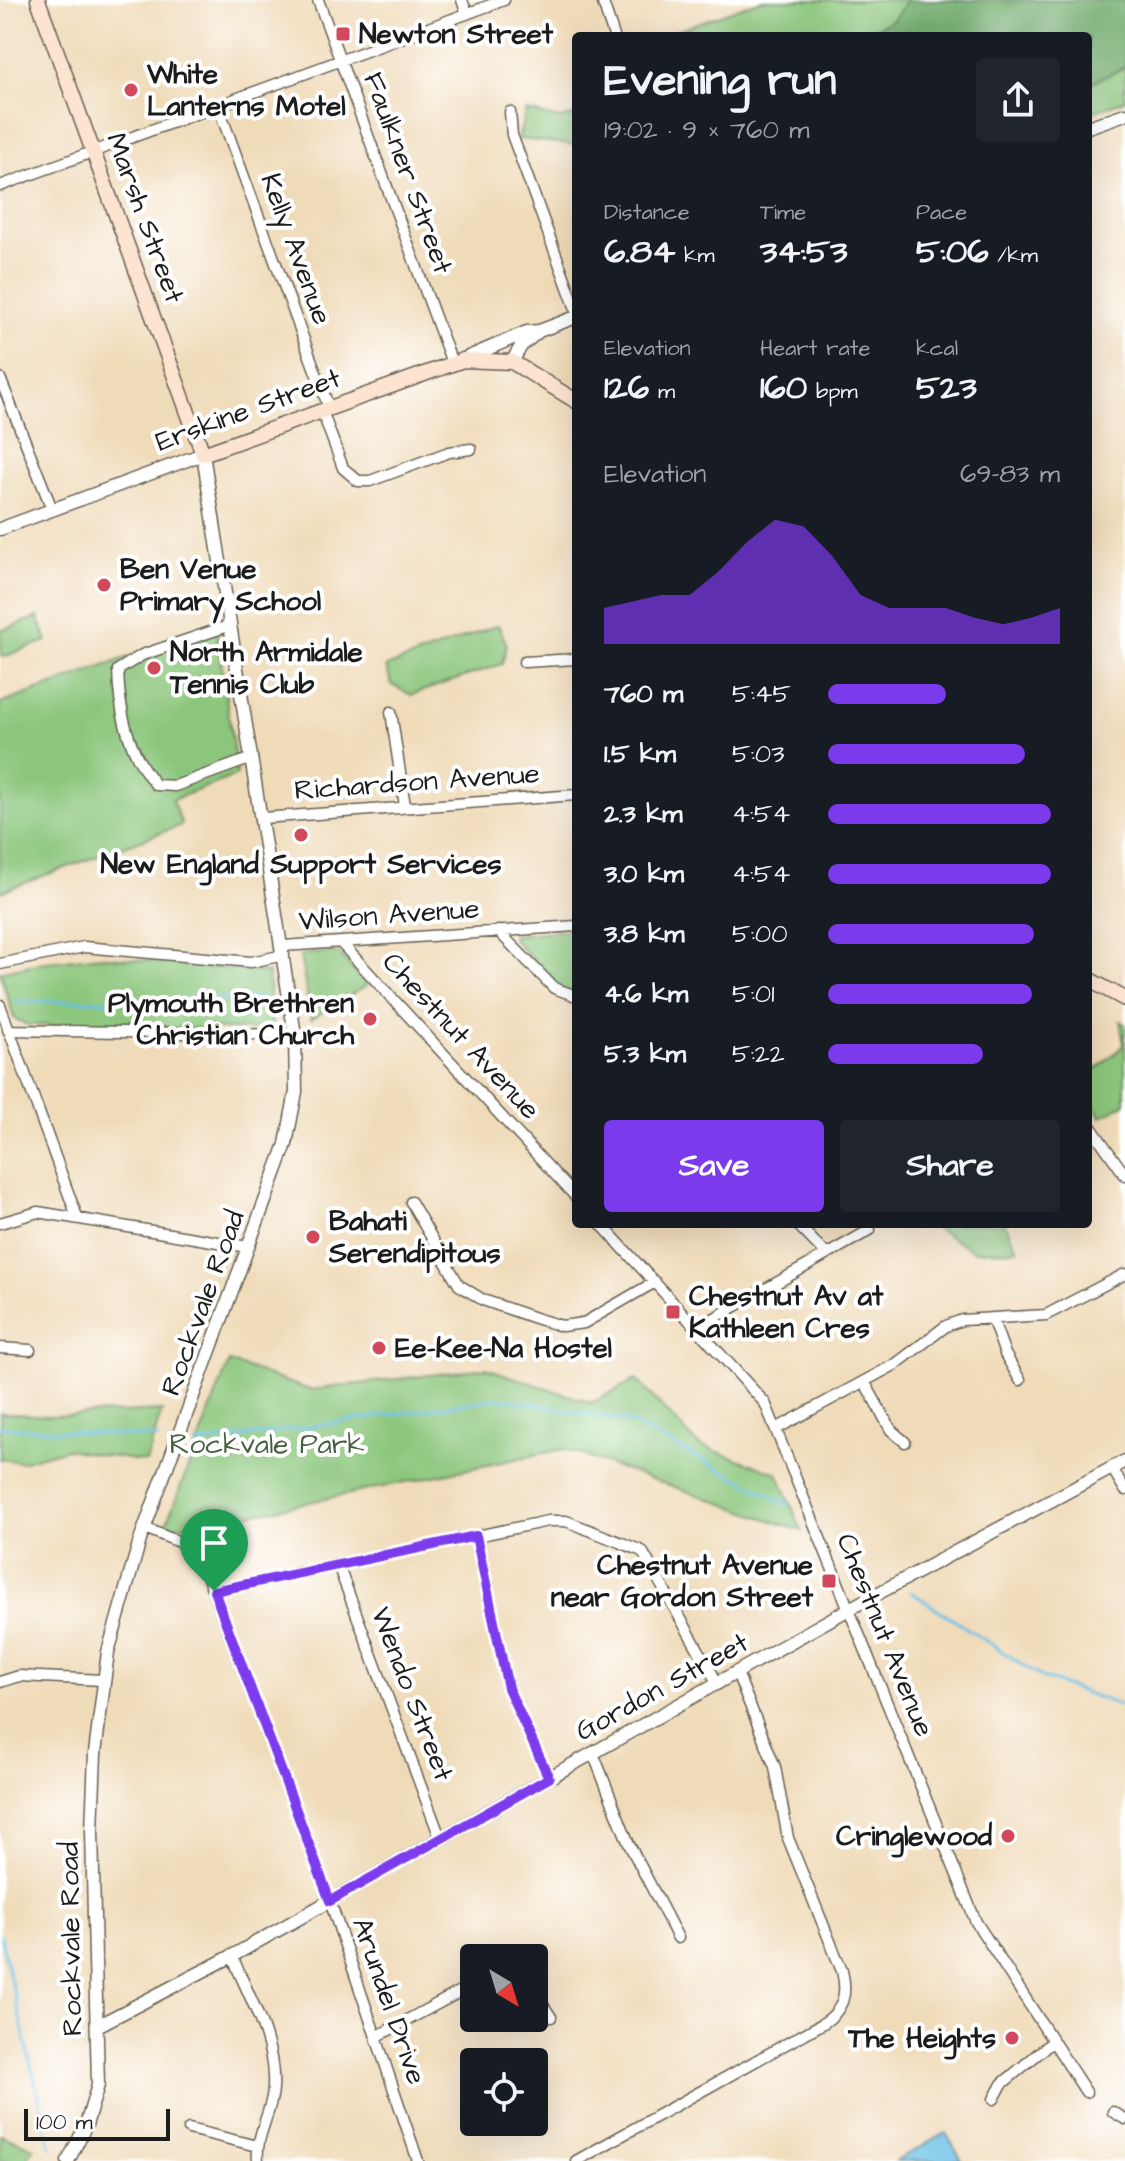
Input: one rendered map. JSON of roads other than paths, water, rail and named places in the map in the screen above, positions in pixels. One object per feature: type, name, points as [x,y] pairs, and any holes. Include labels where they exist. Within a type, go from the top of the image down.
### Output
[{"type":"main road","name":"Marsh Street","points":[[38,0],[203,454]]},
{"type":"main road","points":[[457,362],[508,360],[572,399]]},
{"type":"main road","name":"Erskine Street","points":[[203,454],[457,362]]},
{"type":"main road","points":[[1092,981],[1125,999]]},
{"type":"street","name":"Faulkner Street","points":[[318,0],[457,362]]},
{"type":"street","points":[[462,0],[467,14]]},
{"type":"street","points":[[0,186],[504,0]]},
{"type":"street","points":[[602,0],[613,32]]},
{"type":"street","name":"Kelly Avenue","points":[[218,106],[326,409],[343,468],[358,481],[370,481],[449,452],[471,449]]},
{"type":"street","points":[[510,112],[512,135],[572,298]]},
{"type":"street","points":[[1092,126],[1125,114]]},
{"type":"street","name":"Erskine Street","points":[[457,362],[513,337],[572,319]]},
{"type":"street","name":"Erskine Street","points":[[508,360],[539,331]]},
{"type":"street","points":[[508,360],[513,337]]},
{"type":"street","points":[[0,378],[52,509]]},
{"type":"street","name":"Erskine Street","points":[[0,529],[203,454]]},
{"type":"street","name":"Rockvale Road","points":[[68,2161],[86,2125],[98,2085],[92,1831],[95,1753],[103,1680],[119,1607],[286,1144],[296,1092],[295,1035],[284,950],[203,454]]},
{"type":"street","points":[[231,625],[142,655],[118,670],[119,703],[138,765],[156,785],[175,786],[252,758]]},
{"type":"street","points":[[524,662],[572,659]]},
{"type":"street","points":[[391,712],[405,806]]},
{"type":"street","name":"Richardson Avenue","points":[[262,818],[572,795]]},
{"type":"street","name":"Wilson Avenue","points":[[0,964],[84,947],[251,962],[284,950],[572,926]]},
{"type":"street","name":"Wilson Avenue","points":[[498,931],[554,988],[572,995]]},
{"type":"street","name":"Chestnut Avenue","points":[[342,944],[572,1193]]},
{"type":"street","points":[[0,1005],[77,1217]]},
{"type":"street","points":[[8,1030],[295,1035]]},
{"type":"street","points":[[1092,1129],[1125,1175]]},
{"type":"street","points":[[411,1202],[459,1285],[483,1300],[538,1319],[562,1326],[584,1323],[655,1282]]},
{"type":"street","points":[[0,1223],[38,1212],[248,1247]]},
{"type":"street","name":"Chestnut Avenue","points":[[605,1228],[755,1390],[776,1429],[976,1922],[1086,2092]]},
{"type":"street","points":[[801,1228],[826,1254]]},
{"type":"street","points":[[697,1328],[870,1230]]},
{"type":"street","points":[[776,1429],[865,1383],[946,1326],[962,1320],[1053,1313],[1125,1274]]},
{"type":"street","points":[[992,1318],[1005,1354],[1020,1380]]},
{"type":"street","points":[[0,1348],[30,1350]]},
{"type":"street","points":[[865,1383],[891,1430],[905,1442]]},
{"type":"street","name":"Gordon Street","points":[[97,2026],[232,1956],[849,1609],[1125,1461]]},
{"type":"street","points":[[1112,1468],[1125,1490]]},
{"type":"street","points":[[214,1591],[556,1519],[636,1547],[650,1562],[718,1684]]},
{"type":"street","name":"Arundel Drive","points":[[145,1528],[173,1538],[198,1553],[330,1901],[418,2161]]},
{"type":"street","points":[[476,1536],[508,1688],[549,1778]]},
{"type":"street","name":"Wendo Street","points":[[338,1565],[441,1840]]},
{"type":"street","points":[[576,2161],[822,2024],[832,2018],[844,2001],[846,1988],[842,1971],[788,1838],[775,1767],[737,1673]]},
{"type":"street","points":[[1,1679],[19,1676],[103,1680]]},
{"type":"street","points":[[593,1753],[629,1844],[678,1938]]},
{"type":"street","points":[[232,1956],[271,2052],[273,2089],[257,2146],[258,2161]]},
{"type":"street","points":[[376,2037],[460,1992]]},
{"type":"street","points":[[548,2013],[551,2017]]},
{"type":"street","points":[[994,2099],[1002,2084],[1052,2042]]},
{"type":"street","points":[[1113,2112],[1125,2119]]},
{"type":"street","points":[[189,2129],[257,2146]]},
{"type":"water","points":[[946,2133],[962,2161],[896,2161]]},
{"type":"waterway","points":[[14,1002],[265,998]]},
{"type":"waterway","points":[[196,1444],[500,1398],[627,1421],[789,1505]]},
{"type":"waterway","points":[[0,1427],[158,1438]]},
{"type":"waterway","points":[[911,1592],[1043,1678],[1125,1707]]},
{"type":"waterway","points":[[0,1935],[51,2148]]},
{"type":"place","name":"Newton Street","points":[[343,34]]},
{"type":"place","name":"White Lanterns Motel","points":[[131,90]]},
{"type":"place","name":"Ben Venue Primary School","points":[[104,585]]},
{"type":"place","name":"North Armidale Tennis Club","points":[[154,668]]},
{"type":"place","name":"New England Support Services","points":[[301,835]]},
{"type":"place","name":"Plymouth Brethren Christian Church","points":[[370,1019]]},
{"type":"place","name":"Bahati Serendipitous","points":[[313,1237]]},
{"type":"place","name":"Chestnut Av at Kathleen Cres","points":[[673,1312]]},
{"type":"place","name":"Ee-Kee-Na Hostel","points":[[379,1348]]},
{"type":"place","name":"Chestnut Avenue near Gordon Street","points":[[829,1581]]},
{"type":"place","name":"Cringlewood","points":[[1008,1836]]},
{"type":"place","name":"The Heights","points":[[1012,2038]]},
{"type":"park label","name":"Rockvale Park","points":[[267,1444]]}]
